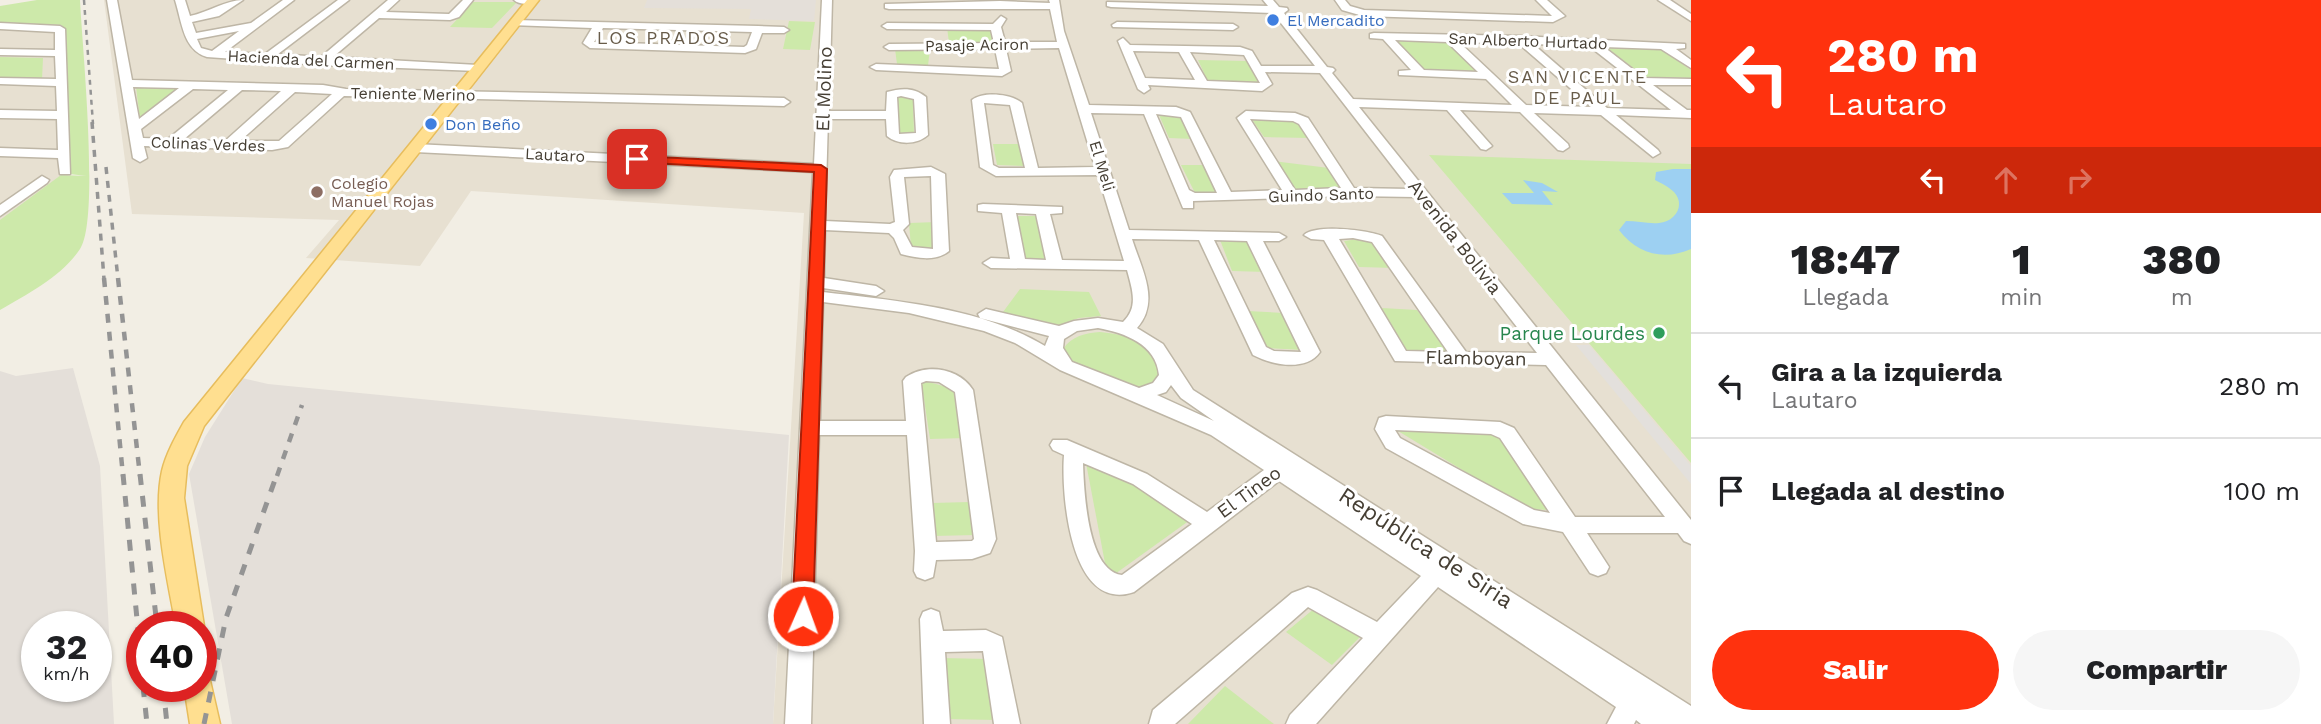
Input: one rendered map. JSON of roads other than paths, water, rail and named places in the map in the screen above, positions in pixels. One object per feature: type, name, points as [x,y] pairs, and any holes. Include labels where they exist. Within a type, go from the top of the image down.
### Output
[{"type":"main road","points":[[188,611],[173,507],[172,481],[178,454],[195,422],[532,0]]},
{"type":"main road","points":[[202,702],[205,724]]},
{"type":"street","points":[[112,0],[140,158]]},
{"type":"street","points":[[180,0],[191,37],[254,26]]},
{"type":"street","points":[[186,20],[215,14],[238,0]]},
{"type":"street","points":[[213,55],[289,0]]},
{"type":"street","points":[[266,58],[344,0]]},
{"type":"street","points":[[321,62],[394,0]]},
{"type":"street","points":[[376,15],[450,17],[468,0]]},
{"type":"street","points":[[519,0],[532,0]]},
{"type":"street","name":"El Molino","points":[[798,724],[827,0]]},
{"type":"street","points":[[1339,0],[1346,8],[1359,12],[1553,19],[1560,16],[1541,0]]},
{"type":"street","points":[[1663,0],[1691,18]]},
{"type":"street","points":[[1682,0],[1691,6]]},
{"type":"street","points":[[1218,4],[1235,30],[1117,27],[1111,2],[1190,6],[1218,4],[1274,3]]},
{"type":"street","points":[[888,13],[942,3],[1054,3]]},
{"type":"street","name":"El Meli","points":[[1054,3],[1064,45],[1134,266],[1142,304],[1134,322],[1127,328]]},
{"type":"street","name":"Avenida Bolivia","points":[[1274,3],[1287,10],[1330,70]]},
{"type":"street","name":"Avenida Bolivia","points":[[1274,3],[1357,103],[1421,193],[1687,530]]},
{"type":"street","points":[[876,67],[1005,71],[999,23],[945,26],[888,13]]},
{"type":"street","points":[[888,13],[891,67]]},
{"type":"street","points":[[1494,17],[1653,153]]},
{"type":"street","points":[[514,23],[784,30]]},
{"type":"street","points":[[0,26],[60,29],[65,171]]},
{"type":"street","points":[[599,26],[588,43],[590,45],[745,50],[751,47],[758,29]]},
{"type":"street","points":[[945,26],[946,46]]},
{"type":"street","name":"San Alberto Hurtado","points":[[1420,74],[1380,36],[1681,46]]},
{"type":"street","name":"Hacienda del Carmen","points":[[191,37],[197,50],[213,55],[478,68]]},
{"type":"street","points":[[1448,38],[1563,147]]},
{"type":"street","points":[[1592,43],[1686,116]]},
{"type":"street","points":[[1125,44],[1182,49],[1240,50],[1248,53],[1266,86],[1142,85],[1125,50],[1125,44]]},
{"type":"street","name":"Pasaje Aciron","points":[[890,47],[1064,45]]},
{"type":"street","points":[[1663,45],[1691,65]]},
{"type":"street","points":[[1182,49],[1204,86]]},
{"type":"street","points":[[0,52],[59,54]]},
{"type":"street","points":[[1258,69],[1330,70]]},
{"type":"street","points":[[1404,73],[1486,76]]},
{"type":"street","points":[[1641,80],[1691,82]]},
{"type":"street","points":[[0,81],[60,83]]},
{"type":"street","name":"Teniente Merino","points":[[127,83],[342,92],[784,102]]},
{"type":"street","points":[[135,128],[190,85]]},
{"type":"street","points":[[171,143],[240,86]]},
{"type":"street","points":[[228,145],[292,88]]},
{"type":"street","name":"Colinas Verdes","points":[[137,142],[283,145],[342,92]]},
{"type":"street","points":[[1032,172],[1016,103],[1006,99],[978,100],[987,167],[996,172],[1032,172],[1103,171]]},
{"type":"street","points":[[1357,103],[1686,116]]},
{"type":"street","points":[[1357,103],[1399,148]]},
{"type":"street","points":[[1449,105],[1486,146]]},
{"type":"street","points":[[1085,109],[1176,111],[1186,115],[1224,193],[1222,196]]},
{"type":"street","name":"Guindo Santo","points":[[1149,111],[1186,200],[1193,197],[1281,197],[1290,194],[1350,192],[1421,193]]},
{"type":"street","points":[[0,114],[62,115]]},
{"type":"street","points":[[822,115],[892,115]]},
{"type":"street","points":[[1290,194],[1242,118],[1295,117],[1304,121],[1350,192]]},
{"type":"street","name":"Lautaro","points":[[415,148],[821,169]]},
{"type":"street","points":[[0,152],[64,153]]},
{"type":"street","points":[[818,225],[893,229],[902,224],[897,177],[899,173],[931,171],[938,174],[941,251],[934,254],[906,251],[901,236],[893,229]]},
{"type":"street","points":[[0,212],[42,180]]},
{"type":"street","points":[[984,208],[1049,210],[1055,264]]},
{"type":"street","points":[[1008,209],[1018,263]]},
{"type":"street","points":[[1123,234],[1279,237]]},
{"type":"street","points":[[1311,235],[1330,237],[1360,234],[1377,239],[1461,358]]},
{"type":"street","points":[[1205,237],[1259,351],[1271,357],[1306,358],[1311,352],[1253,237]]},
{"type":"street","name":"Flamboyan","points":[[1330,237],[1401,357],[1550,359]]},
{"type":"street","points":[[991,263],[1134,266]]},
{"type":"street","points":[[816,289],[918,298],[1039,329],[1061,332],[1090,322],[1127,328]]},
{"type":"street","points":[[816,289],[989,327],[1021,339],[1066,366]]},
{"type":"street","name":"República de Siria","points":[[1127,328],[1155,345],[1167,360],[1174,380],[1187,394],[1285,466],[1442,568],[1632,705],[1663,724]]},
{"type":"street","points":[[1061,332],[1053,344],[1066,366]]},
{"type":"street","name":"República de Siria","points":[[1066,366],[1204,422],[1285,466]]},
{"type":"street","points":[[1139,395],[1153,392],[1163,384],[1168,369]]},
{"type":"street","points":[[929,374],[947,378],[964,390],[985,539],[982,547],[925,561],[915,428],[912,381],[929,374]]},
{"type":"street","points":[[1598,567],[1570,525],[1507,433],[1493,427],[1386,423],[1384,429],[1393,443],[1530,519],[1570,525],[1687,530]]},
{"type":"street","points":[[810,428],[915,428]]},
{"type":"street","name":"El Tineo","points":[[1207,523],[1140,479],[1067,448],[1072,489],[1090,565],[1099,576],[1111,584],[1126,584],[1285,466]]},
{"type":"street","points":[[1299,724],[1442,568]]},
{"type":"street","points":[[1162,724],[1162,718],[1300,600],[1308,597],[1317,600],[1379,635]]},
{"type":"street","points":[[937,724],[931,631],[986,640],[994,645],[1007,724]]},
{"type":"street","name":"República de Siria","points":[[1632,705],[1691,720]]},
{"type":"water","points":[[1691,169],[1691,249],[1661,255],[1634,245],[1619,230],[1626,221],[1659,223],[1674,216],[1679,207],[1677,197],[1670,188],[1655,180],[1656,172]]},
{"type":"water","points":[[1523,180],[1542,183],[1558,192],[1542,191],[1553,205],[1512,204],[1502,193],[1534,193]]},
{"type":"railway","points":[[84,0],[93,124]]},
{"type":"railway","points":[[92,122],[104,279]]},
{"type":"railway","points":[[106,167],[118,279]]},
{"type":"railway","points":[[104,278],[123,476]]},
{"type":"railway","points":[[118,278],[140,476]]},
{"type":"railway","points":[[277,476],[302,405]]},
{"type":"railway","points":[[123,474],[136,611]]},
{"type":"railway","points":[[140,474],[155,611]]},
{"type":"railway","points":[[204,724],[226,618],[277,474]]},
{"type":"railway","points":[[145,702],[147,724]]},
{"type":"railway","points":[[165,702],[167,724]]},
{"type":"place","name":"El Mercadito","points":[[1273,20]]},
{"type":"place","name":"Don Beño","points":[[431,124]]},
{"type":"place","name":"Colegio Manuel Rojas","points":[[317,192]]},
{"type":"place","name":"Parque Lourdes","points":[[1659,333]]},
{"type":"district","name":"LOS PRADOS","points":[[664,37]]},
{"type":"district","name":"SAN VICENTE DE PAUL","points":[[1578,86]]}]
